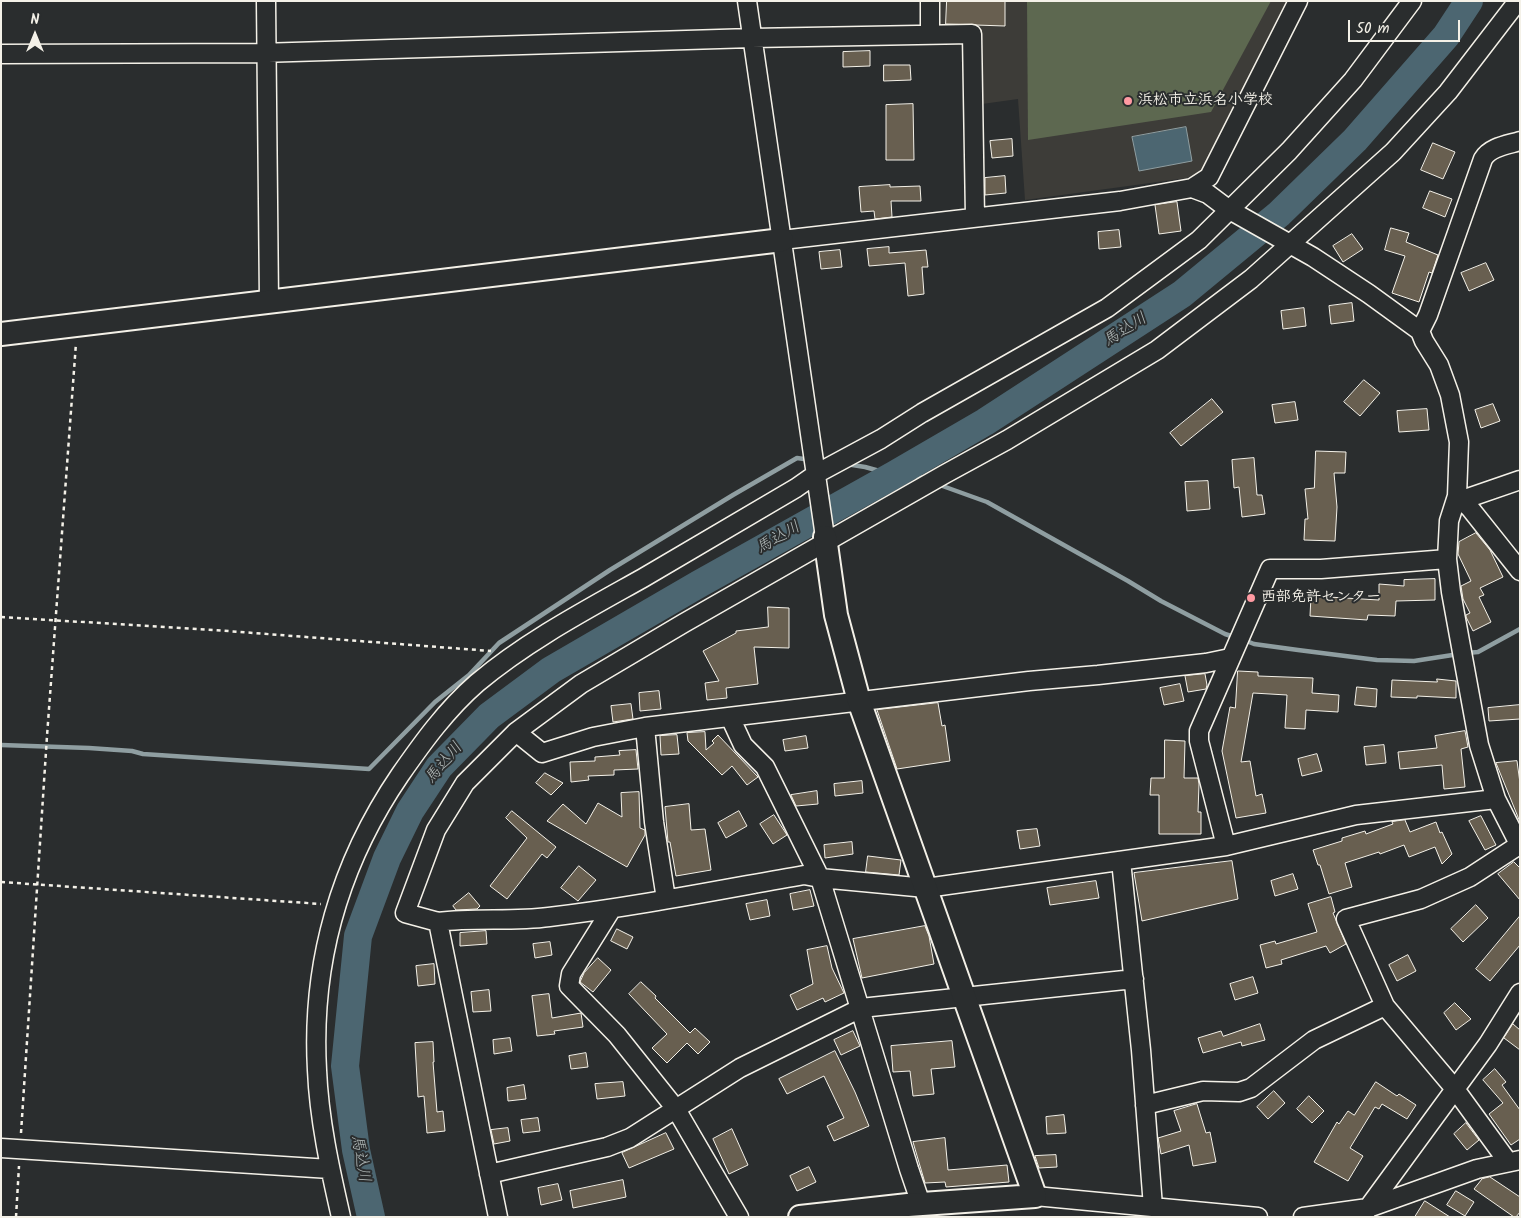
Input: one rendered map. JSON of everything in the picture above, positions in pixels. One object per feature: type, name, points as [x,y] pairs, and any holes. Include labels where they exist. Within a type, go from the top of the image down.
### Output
[{"type":"street","points":[[266,1],[269,302]]},
{"type":"street","points":[[747,1],[836,615],[859,701],[1036,1196]]},
{"type":"street","points":[[930,1],[930,34]]},
{"type":"street","points":[[1,334],[1120,201],[1192,188],[1209,178],[1298,1]]},
{"type":"street","points":[[341,1217],[330,1169],[319,1100],[317,1071],[316,1032],[319,988],[326,946],[336,905],[356,851],[381,803],[422,743],[446,713],[476,684],[511,657],[565,622],[1107,308],[1199,240],[1289,150],[1353,80],[1412,1]]},
{"type":"street","points":[[1496,799],[1356,815],[1226,846],[926,888],[820,878],[804,874],[611,910],[527,920],[454,920],[438,922],[405,913],[436,830],[466,783],[516,732],[581,684],[825,540],[1008,440],[1157,350],[1251,278],[1393,152],[1448,92],[1518,1]]},
{"type":"street","points":[[1,54],[266,52],[752,38],[972,34],[975,217]]},
{"type":"street","points":[[1420,331],[1428,315],[1482,159],[1494,149],[1520,141]]},
{"type":"street","points":[[1192,188],[1208,194],[1228,209],[1290,244],[1369,294],[1420,331],[1439,365],[1445,378],[1456,418],[1459,442],[1459,498],[1449,521],[1447,559],[1451,592],[1479,745],[1496,799],[1519,845],[1470,876],[1421,899],[1346,920],[1385,1006],[1514,1161],[1476,1170],[1366,1212],[1303,1217]]},
{"type":"street","points":[[1459,498],[1520,480]]},
{"type":"street","points":[[1459,498],[1469,506],[1520,571]]},
{"type":"street","points":[[1226,846],[1199,741],[1199,731],[1270,569],[1321,569],[1447,559]]},
{"type":"street","points":[[516,732],[542,753],[593,737],[645,727],[1030,681],[1098,676],[1206,663],[1233,653]]},
{"type":"street","points":[[730,717],[743,745],[764,767],[820,878],[921,1204]]},
{"type":"street","points":[[645,727],[654,822],[666,899]]},
{"type":"street","points":[[1121,861],[1134,979],[1153,1207]]},
{"type":"street","points":[[611,910],[571,974],[569,986],[617,1036],[676,1109],[739,1217]]},
{"type":"street","points":[[438,922],[498,1217]]},
{"type":"street","points":[[488,1174],[607,1146],[630,1138],[740,1068],[861,1008],[1134,979]]},
{"type":"street","points":[[1366,1212],[1488,1044],[1520,992]]},
{"type":"street","points":[[1144,1105],[1203,1091],[1239,1092],[1251,1088],[1314,1040],[1385,1006]]},
{"type":"street","points":[[1,1148],[330,1169]]},
{"type":"street","points":[[800,1217],[921,1204],[1036,1196],[1258,1217]]},
{"type":"path","points":[[16,1217],[47,736],[77,326]]},
{"type":"path","points":[[1,616],[480,650]]},
{"type":"path","points":[[1,882],[336,905]]},
{"type":"shaded area","name":"浜松市立浜名小学校","points":[[937,1],[1289,1],[1203,170],[1187,178],[1025,200],[1018,99],[982,104],[981,39],[937,36]]},
{"type":"green space","points":[[1027,1],[1271,1],[1211,112],[1028,140]]},
{"type":"water","points":[[1186,127],[1192,161],[1139,171],[1132,137]]},
{"type":"building","points":[[947,1],[1005,1],[1005,26],[946,24]]},
{"type":"building","points":[[870,51],[870,66],[843,67],[843,52]]},
{"type":"building","points":[[884,65],[910,65],[911,80],[884,81]]},
{"type":"building","points":[[913,104],[914,160],[886,160],[886,105]]},
{"type":"building","points":[[1012,139],[1013,156],[992,158],[990,141]]},
{"type":"building","points":[[1433,143],[1455,152],[1443,179],[1421,170]]},
{"type":"building","points":[[1005,176],[1006,193],[985,195],[985,178]]},
{"type":"building","points":[[890,185],[890,187],[920,186],[921,201],[891,201],[892,217],[875,219],[874,211],[861,212],[859,187]]},
{"type":"building","points":[[1430,191],[1452,199],[1445,217],[1423,208]]},
{"type":"building","points":[[1177,202],[1181,231],[1159,234],[1155,205]]},
{"type":"building","points":[[1391,228],[1409,233],[1406,242],[1438,255],[1432,273],[1429,272],[1419,302],[1392,293],[1405,256],[1385,250]]},
{"type":"building","points":[[1119,230],[1121,247],[1099,249],[1098,232]]},
{"type":"building","points":[[1352,234],[1363,249],[1343,262],[1333,246]]},
{"type":"building","points":[[889,247],[889,253],[926,250],[928,267],[922,267],[924,294],[908,296],[905,263],[869,266],[867,249]]},
{"type":"building","points":[[840,250],[842,267],[821,269],[819,252]]},
{"type":"building","points":[[1486,263],[1494,280],[1469,291],[1461,273]]},
{"type":"building","points":[[1352,303],[1354,321],[1331,324],[1329,306]]},
{"type":"building","points":[[1304,308],[1306,326],[1283,329],[1281,311]]},
{"type":"building","points":[[1364,380],[1380,393],[1360,416],[1344,402]]},
{"type":"building","points":[[1212,399],[1223,412],[1181,446],[1170,433]]},
{"type":"building","points":[[1295,402],[1298,420],[1275,423],[1272,405]]},
{"type":"building","points":[[1493,404],[1500,421],[1481,428],[1475,410]]},
{"type":"building","points":[[1427,409],[1429,430],[1399,432],[1397,411]]},
{"type":"building","points":[[1316,451],[1346,452],[1345,473],[1334,473],[1337,507],[1335,541],[1304,540],[1305,519],[1308,519],[1305,489],[1314,488]]},
{"type":"building","points":[[1254,458],[1257,495],[1262,495],[1265,514],[1242,517],[1239,487],[1234,488],[1232,460]]},
{"type":"building","points":[[1208,481],[1210,509],[1187,511],[1185,482]]},
{"type":"building","points":[[1476,533],[1490,550],[1503,577],[1480,588],[1484,595],[1479,597],[1491,622],[1473,631],[1466,617],[1470,613],[1463,599],[1461,586],[1471,581],[1458,554],[1459,542]]},
{"type":"building","points":[[1435,579],[1435,600],[1396,601],[1395,616],[1368,615],[1367,620],[1310,616],[1311,596],[1379,600],[1379,584],[1404,586],[1404,580]]},
{"type":"building","points":[[768,607],[789,608],[789,648],[754,647],[758,684],[726,688],[727,698],[707,700],[705,683],[719,681],[703,651],[736,633],[736,631],[768,627]]},
{"type":"building","points":[[1238,671],[1258,672],[1258,676],[1313,678],[1312,693],[1339,695],[1338,712],[1306,710],[1305,729],[1285,728],[1287,695],[1253,693],[1241,762],[1250,761],[1256,796],[1262,794],[1266,813],[1236,818],[1222,751],[1230,707],[1235,708]]},
{"type":"building","points":[[1205,674],[1206,689],[1188,692],[1185,676]]},
{"type":"building","points":[[1437,679],[1456,681],[1456,698],[1391,697],[1392,680],[1437,682]]},
{"type":"building","points":[[1180,684],[1184,701],[1164,705],[1160,688]]},
{"type":"building","points":[[1357,687],[1377,689],[1376,707],[1355,705]]},
{"type":"building","points":[[659,691],[661,709],[640,711],[639,693]]},
{"type":"building","points":[[938,703],[942,726],[945,725],[950,761],[897,769],[877,710]]},
{"type":"building","points":[[631,704],[633,719],[613,722],[611,706]]},
{"type":"building","points":[[1520,705],[1520,719],[1489,721],[1488,708]]},
{"type":"building","points":[[1465,731],[1468,747],[1461,749],[1465,787],[1444,789],[1442,765],[1400,769],[1398,752],[1437,748],[1435,736]]},
{"type":"building","points":[[705,732],[706,750],[714,743],[712,741],[718,735],[758,777],[747,785],[732,766],[722,775],[688,741],[687,733]]},
{"type":"building","points":[[677,735],[679,754],[661,755],[660,736]]},
{"type":"building","points":[[806,736],[808,748],[785,751],[783,740]]},
{"type":"building","points":[[1165,740],[1185,741],[1184,778],[1198,778],[1198,812],[1201,812],[1201,834],[1159,834],[1159,795],[1150,795],[1151,778],[1164,778]]},
{"type":"building","points":[[1384,745],[1386,763],[1366,765],[1364,747]]},
{"type":"building","points":[[636,750],[638,769],[614,770],[614,775],[588,776],[589,780],[571,782],[570,762],[595,761],[595,757],[620,755],[619,751]]},
{"type":"building","points":[[1317,754],[1322,771],[1302,776],[1298,759]]},
{"type":"building","points":[[1517,761],[1520,783],[1520,822],[1496,763]]},
{"type":"building","points":[[545,773],[563,783],[551,795],[536,783]]},
{"type":"building","points":[[862,781],[863,793],[835,796],[834,784]]},
{"type":"building","points":[[817,791],[818,804],[796,806],[791,795]]},
{"type":"building","points":[[639,792],[640,828],[645,830],[645,835],[627,867],[547,821],[563,804],[586,824],[598,803],[622,817],[621,793]]},
{"type":"building","points":[[689,804],[691,830],[705,829],[711,870],[676,876],[670,842],[668,842],[665,807]]},
{"type":"building","points":[[512,811],[556,847],[547,858],[542,854],[507,899],[490,886],[527,838],[506,818]]},
{"type":"building","points":[[739,811],[747,826],[726,838],[718,823]]},
{"type":"building","points":[[774,815],[787,835],[773,844],[760,824]]},
{"type":"building","points":[[1481,816],[1496,845],[1485,850],[1469,821]]},
{"type":"building","points":[[1405,820],[1410,832],[1436,822],[1452,854],[1442,864],[1435,847],[1409,857],[1404,845],[1380,854],[1379,852],[1345,863],[1352,887],[1329,894],[1313,850],[1342,841],[1342,838],[1365,831],[1366,834],[1393,824],[1392,822]]},
{"type":"building","points":[[1037,829],[1040,846],[1020,849],[1017,831]]},
{"type":"building","points":[[852,842],[853,854],[825,858],[824,845]]},
{"type":"building","points":[[868,856],[901,860],[899,875],[866,872]]},
{"type":"building","points":[[1232,861],[1238,899],[1142,921],[1134,873]]},
{"type":"building","points":[[1514,862],[1520,868],[1520,900],[1498,874]]},
{"type":"building","points":[[579,866],[596,880],[578,901],[561,888]]},
{"type":"building","points":[[1293,874],[1298,889],[1275,896],[1271,881]]},
{"type":"building","points":[[1096,881],[1099,898],[1050,905],[1047,888]]},
{"type":"building","points":[[810,890],[814,906],[793,910],[790,894]]},
{"type":"building","points":[[469,893],[480,906],[477,909],[456,910],[453,906]]},
{"type":"building","points":[[1331,897],[1335,912],[1333,913],[1346,944],[1330,953],[1326,946],[1281,960],[1282,964],[1266,968],[1260,945],[1275,941],[1276,944],[1317,932],[1308,904]]},
{"type":"building","points":[[767,900],[770,916],[750,920],[746,904]]},
{"type":"building","points":[[1476,905],[1488,918],[1463,942],[1451,929]]},
{"type":"building","points":[[1520,916],[1520,945],[1490,981],[1476,969]]},
{"type":"building","points":[[925,926],[929,936],[934,964],[862,978],[853,939]]},
{"type":"building","points":[[617,929],[633,937],[627,949],[611,941]]},
{"type":"building","points":[[486,931],[487,944],[460,946],[460,933]]},
{"type":"building","points":[[550,942],[552,955],[535,958],[533,944]]},
{"type":"building","points":[[827,946],[832,968],[844,993],[825,1002],[823,998],[797,1010],[790,995],[813,984],[807,950]]},
{"type":"building","points":[[1408,955],[1416,971],[1397,981],[1389,965]]},
{"type":"building","points":[[598,958],[611,970],[593,992],[580,982],[584,973]]},
{"type":"building","points":[[434,964],[435,984],[418,986],[416,966]]},
{"type":"building","points":[[1253,977],[1258,993],[1235,1000],[1230,984]]},
{"type":"building","points":[[641,982],[690,1033],[695,1028],[710,1042],[698,1054],[687,1043],[667,1063],[652,1048],[667,1034],[629,994]]},
{"type":"building","points":[[489,990],[491,1011],[473,1012],[471,992]]},
{"type":"building","points":[[549,994],[552,1018],[581,1013],[583,1027],[554,1031],[555,1034],[537,1036],[532,996]]},
{"type":"building","points":[[1455,1003],[1471,1019],[1456,1030],[1444,1013]]},
{"type":"building","points":[[1260,1024],[1265,1040],[1242,1046],[1241,1042],[1203,1053],[1198,1038],[1221,1031],[1223,1036]]},
{"type":"building","points":[[1513,1024],[1520,1030],[1520,1050],[1504,1038]]},
{"type":"building","points":[[853,1031],[860,1046],[841,1055],[834,1040]]},
{"type":"building","points":[[510,1038],[512,1051],[494,1054],[493,1040]]},
{"type":"building","points":[[952,1041],[955,1067],[931,1069],[934,1094],[913,1096],[910,1071],[893,1072],[891,1046]]},
{"type":"building","points":[[433,1042],[437,1112],[443,1111],[445,1131],[427,1133],[424,1096],[418,1097],[415,1043]]},
{"type":"building","points":[[835,1051],[869,1126],[834,1141],[827,1126],[844,1118],[824,1076],[787,1094],[779,1079]]},
{"type":"building","points":[[586,1053],[588,1067],[571,1069],[569,1056]]},
{"type":"building","points":[[1495,1069],[1506,1082],[1502,1085],[1520,1110],[1520,1139],[1511,1145],[1489,1114],[1503,1103],[1483,1080]]},
{"type":"building","points":[[623,1082],[625,1096],[597,1099],[595,1084]]},
{"type":"building","points":[[1376,1082],[1397,1096],[1399,1094],[1416,1105],[1407,1119],[1382,1104],[1379,1109],[1375,1107],[1350,1148],[1363,1156],[1348,1181],[1314,1162],[1337,1122],[1339,1124],[1348,1111],[1354,1115]]},
{"type":"building","points":[[524,1085],[526,1099],[508,1101],[507,1088]]},
{"type":"building","points":[[1274,1091],[1285,1103],[1268,1119],[1257,1107]]},
{"type":"building","points":[[1309,1096],[1324,1111],[1312,1123],[1297,1109]]},
{"type":"building","points":[[1197,1104],[1206,1133],[1210,1132],[1216,1162],[1193,1166],[1189,1145],[1161,1154],[1158,1138],[1181,1131],[1174,1111]]},
{"type":"building","points":[[1064,1115],[1066,1133],[1047,1134],[1046,1117]]},
{"type":"building","points":[[538,1118],[540,1131],[523,1133],[521,1120]]},
{"type":"building","points":[[1466,1123],[1479,1140],[1467,1150],[1454,1134]]},
{"type":"building","points":[[508,1128],[510,1141],[494,1144],[491,1130]]},
{"type":"building","points":[[732,1129],[748,1165],[729,1174],[713,1139]]},
{"type":"building","points":[[666,1133],[674,1149],[629,1168],[622,1153]]},
{"type":"building","points":[[945,1138],[948,1170],[1007,1165],[1009,1182],[946,1187],[945,1182],[925,1183],[913,1142]]},
{"type":"building","points":[[1056,1155],[1057,1167],[1039,1168],[1035,1156]]},
{"type":"building","points":[[809,1167],[816,1182],[797,1191],[790,1176]]},
{"type":"building","points":[[1490,1177],[1520,1197],[1520,1212],[1516,1217],[1474,1189],[1482,1179]]},
{"type":"building","points":[[623,1180],[626,1197],[573,1208],[570,1191]]},
{"type":"building","points":[[558,1184],[562,1200],[541,1205],[538,1188]]},
{"type":"building","points":[[1456,1191],[1474,1202],[1465,1216],[1447,1205]]},
{"type":"building","points":[[1425,1201],[1450,1217],[1415,1217]]},
{"type":"waterway","name":"馬込川","points":[[371,1217],[356,1150],[345,1066],[358,936],[387,858],[410,811],[439,767],[489,716],[551,670],[985,422],[1182,294],[1279,214],[1355,140],[1446,36],[1469,1]]},
{"type":"waterway","points":[[1,745],[89,748],[132,751],[143,754],[369,769],[435,702],[469,675],[499,643],[610,570],[733,495],[797,458],[811,460]]},
{"type":"waterway","points":[[846,464],[894,475],[910,474],[925,479]]},
{"type":"waterway","points":[[937,484],[987,502],[1161,601],[1225,634],[1237,638]]},
{"type":"waterway","points":[[1467,653],[1478,652],[1520,629]]},
{"type":"waterway","points":[[1244,640],[1254,644],[1377,660],[1414,661],[1459,654]]},
{"type":"place","name":"浜松市立浜名小学校","points":[[1128,101]]},
{"type":"place","name":"西部免許センター","points":[[1251,598]]}]
